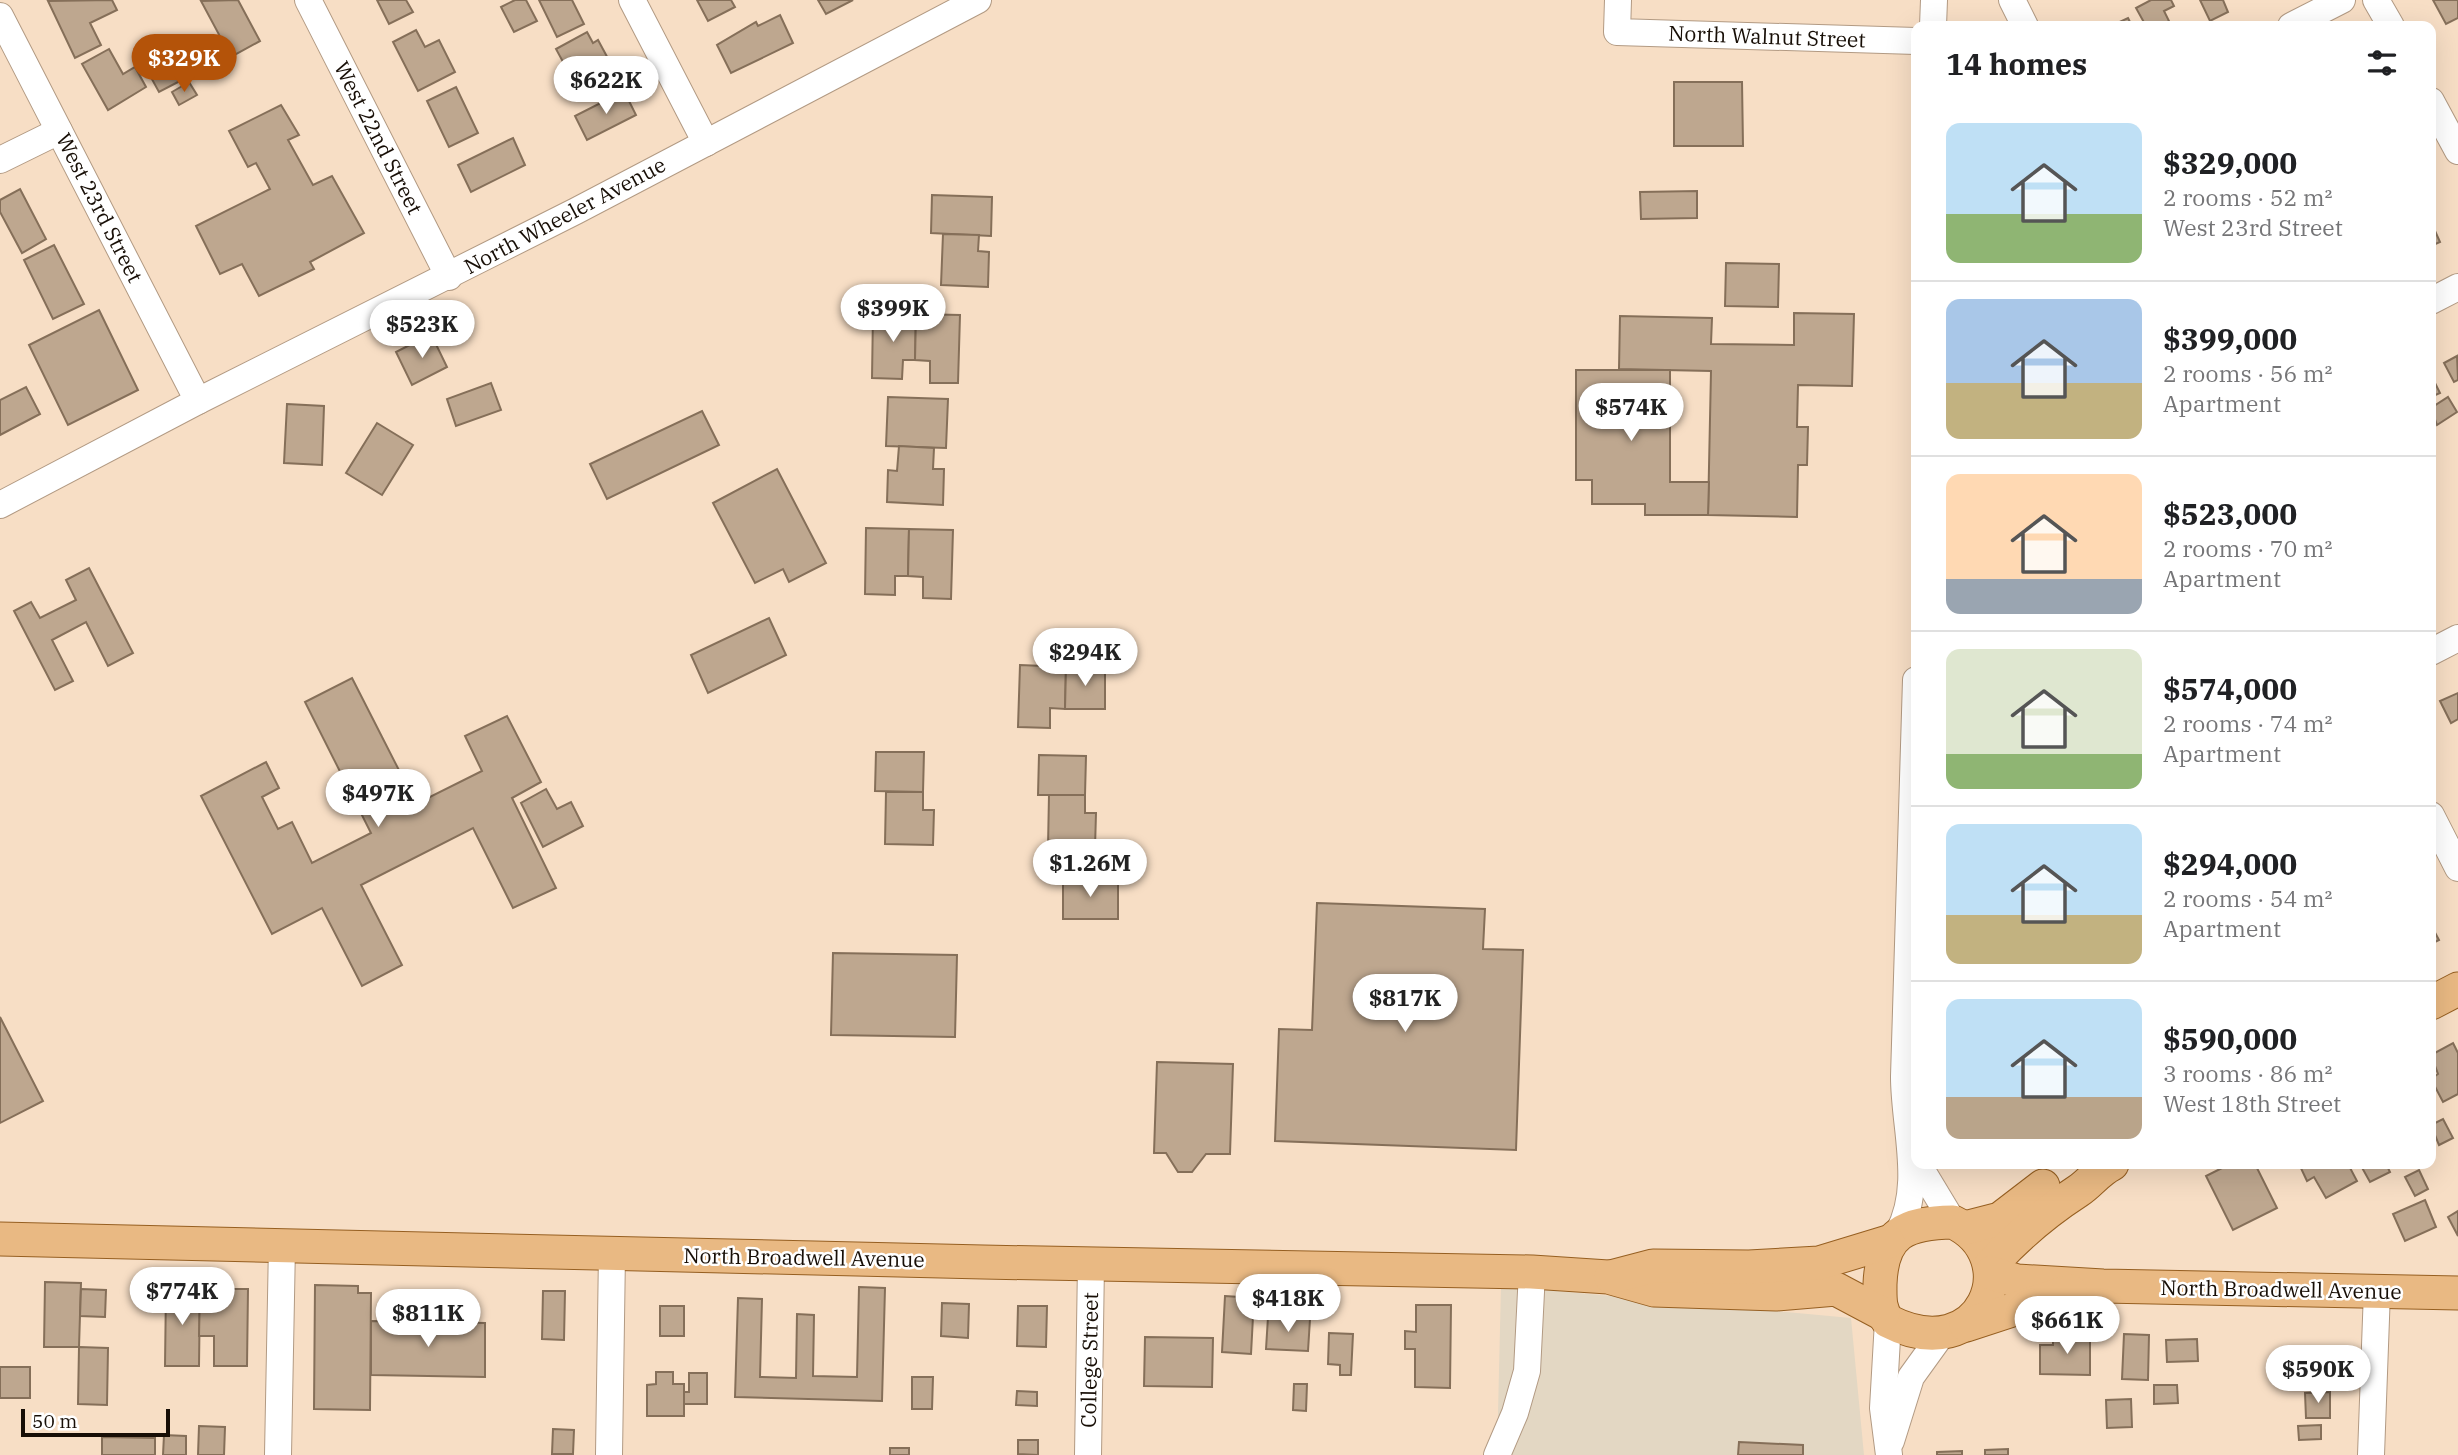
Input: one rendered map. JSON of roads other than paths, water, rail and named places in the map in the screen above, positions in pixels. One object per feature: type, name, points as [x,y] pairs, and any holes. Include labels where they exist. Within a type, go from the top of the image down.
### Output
[{"type":"main road","points":[[2436,1000],[2458,989]]},
{"type":"main road","points":[[2089,1169],[2067,1173],[2045,1184],[2000,1219],[1959,1225],[1916,1226],[1894,1237],[1880,1278],[1885,1317],[1908,1331],[1954,1330],[1983,1303],[1990,1269],[2038,1218],[2062,1199],[2079,1191],[2103,1169]]},
{"type":"main road","points":[[1959,1225],[1979,1242],[1990,1269]]},
{"type":"main road","name":"North Broadwell Avenue","points":[[1608,1277],[1653,1266],[1749,1267],[1819,1263],[1894,1237]]},
{"type":"main road","name":"North Broadwell Avenue","points":[[0,1239],[1532,1272],[1608,1277],[1654,1290],[1679,1292],[1776,1294],[1836,1289],[1885,1317]]},
{"type":"main road","name":"North Broadwell Avenue","points":[[1990,1269],[2022,1282],[2458,1293]]},
{"type":"main road","name":"North Broadwell Avenue","points":[[1954,1330],[2072,1291],[2103,1286]]},
{"type":"street","name":"West 22nd Street","points":[[308,0],[449,277]]},
{"type":"street","points":[[632,0],[706,143]]},
{"type":"street","name":"North Walnut Street","points":[[1618,0],[1618,32],[1911,41]]},
{"type":"street","points":[[1933,21],[1934,0]]},
{"type":"street","points":[[2012,0],[2022,21]]},
{"type":"street","points":[[2301,21],[2342,0]]},
{"type":"street","points":[[2376,0],[2387,21]]},
{"type":"street","name":"North Wheeler Avenue","points":[[0,505],[198,401],[449,277],[969,2]]},
{"type":"street","name":"West 23rd Street","points":[[0,16],[198,401]]},
{"type":"street","points":[[2436,110],[2458,151]]},
{"type":"street","points":[[0,160],[59,131]]},
{"type":"street","points":[[2436,298],[2458,287]]},
{"type":"street","points":[[2436,649],[2458,638]]},
{"type":"street","points":[[2436,825],[2458,867]]},
{"type":"street","points":[[1911,941],[1904,1112],[1911,1143]]},
{"type":"street","points":[[1894,1237],[1908,1215],[1914,1169]]},
{"type":"street","points":[[1920,1169],[1959,1225]]},
{"type":"street","points":[[278,1455],[282,1245]]},
{"type":"street","points":[[609,1455],[612,1253]]},
{"type":"street","name":"College Street","points":[[1088,1455],[1091,1264]]},
{"type":"street","points":[[1497,1455],[1515,1413],[1527,1371],[1532,1272]]},
{"type":"street","points":[[2371,1455],[2377,1291]]},
{"type":"street","points":[[1885,1317],[1883,1408],[1890,1450]]},
{"type":"street","points":[[1890,1450],[1911,1377],[1954,1330]]}]
